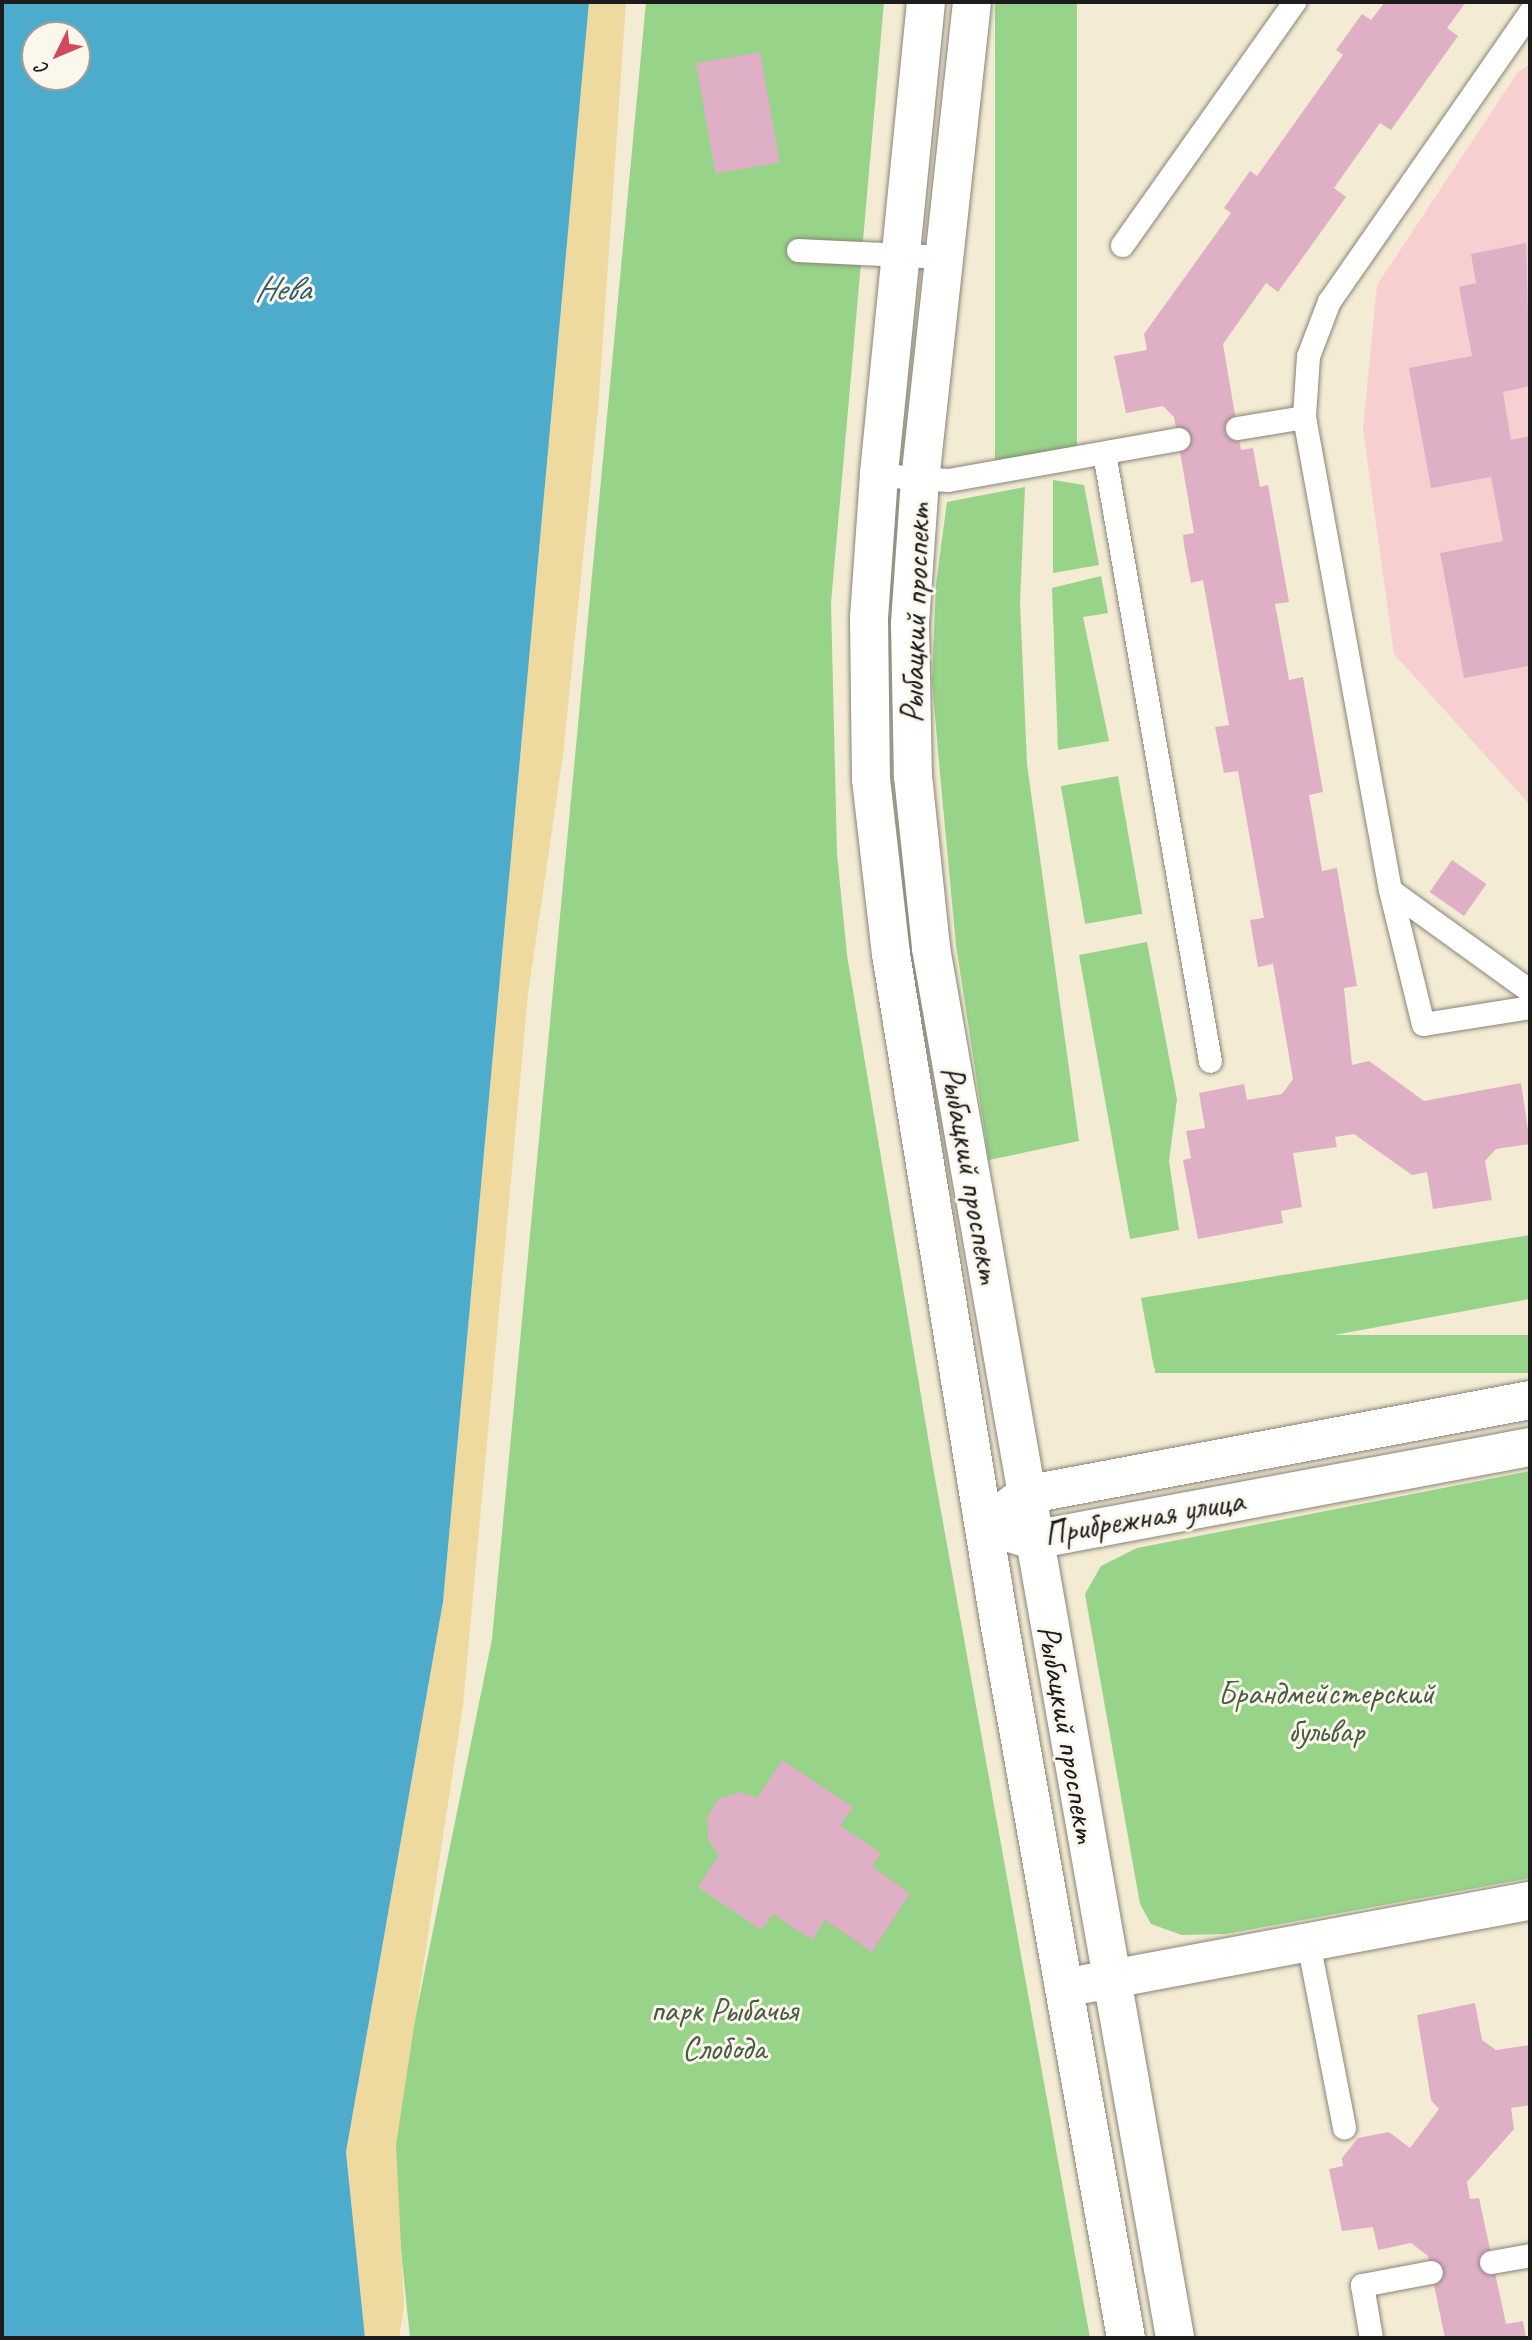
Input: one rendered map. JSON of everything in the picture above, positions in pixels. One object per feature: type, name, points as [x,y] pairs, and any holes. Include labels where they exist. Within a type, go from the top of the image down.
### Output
[{"type":"street","name":"Рыбацкий проспект","points":[[926,2],[879,475],[869,633],[871,779],[891,954],[984,1526],[1126,2338]]},
{"type":"street","name":"Рыбацкий проспект","points":[[972,2],[920,480],[910,624],[914,789],[931,948],[1175,2338]]},
{"type":"street","name":"Прибрежная улица","points":[[984,1526],[1026,1495],[1530,1400]]},
{"type":"street","name":"Прибрежная улица","points":[[984,1526],[1033,1540],[1530,1447]]},
{"type":"street","points":[[1064,1987],[1530,1901]]},
{"type":"lane","points":[[1122,245],[1294,2]]},
{"type":"lane","points":[[1524,9],[1329,300],[1308,356],[1304,417],[1390,890],[1423,1024],[1530,1007]]},
{"type":"lane","points":[[798,250],[945,257]]},
{"type":"lane","points":[[1237,428],[1304,417]]},
{"type":"lane","points":[[879,475],[920,480],[1104,453],[1178,439]]},
{"type":"lane","points":[[1104,453],[1210,1061]]},
{"type":"lane","points":[[1390,890],[1530,991]]},
{"type":"lane","points":[[1308,1942],[1344,2128]]},
{"type":"lane","points":[[1491,2262],[1530,2255]]},
{"type":"lane","points":[[1371,2338],[1362,2286],[1431,2272]]},
{"type":"shaded area","points":[[1530,64],[1530,805],[1394,654],[1363,429],[1377,285],[1518,72]]},
{"type":"green space","name":"парк Рыбачья Слобода","points":[[646,2],[884,2],[831,603],[837,854],[847,955],[933,1467],[1090,2338],[410,2338],[390,2143],[492,1639]]},
{"type":"green space","points":[[995,2],[1077,2],[1077,464],[995,464]]},
{"type":"green space","points":[[1053,480],[1084,485],[1099,565],[1053,573]]},
{"type":"green space","points":[[1025,487],[1020,603],[1027,764],[1079,1141],[989,1160],[956,945],[940,774],[932,680],[936,584],[947,502]]},
{"type":"green space","points":[[1101,576],[1108,613],[1083,617],[1109,741],[1058,750],[1052,588]]},
{"type":"green space","points":[[1118,776],[1142,914],[1085,924],[1061,786]]},
{"type":"green space","points":[[1147,942],[1177,1099],[1169,1161],[1179,1230],[1130,1239],[1079,955]]},
{"type":"green space","points":[[1530,1235],[1530,1299],[1154,1368],[1141,1298]]},
{"type":"green space","points":[[1155,1335],[1530,1335],[1530,1373],[1155,1373]]},
{"type":"green space","name":"Брандмейстерский бульвар","points":[[1530,1471],[1530,1878],[1226,1934],[1182,1935],[1151,1924],[1140,1904],[1085,1594],[1101,1566],[1137,1548]]},
{"type":"sand","points":[[589,2],[626,2],[598,410],[563,755],[528,994],[463,1705],[396,2145],[404,2306],[399,2338],[365,2338],[346,2152],[443,1602]]},
{"type":"water","name":"Нева","points":[[2,2],[589,2],[443,1602],[346,2152],[365,2338],[2,2338]]},
{"type":"building","points":[[1385,2],[1466,2],[1447,28],[1458,36],[1391,130],[1380,123],[1334,188],[1346,197],[1278,292],[1266,283],[1223,344],[1241,450],[1253,448],[1260,487],[1268,485],[1289,602],[1275,604],[1289,680],[1303,677],[1323,792],[1309,795],[1322,871],[1337,868],[1357,986],[1344,988],[1352,1065],[1369,1061],[1424,1101],[1521,1083],[1530,1144],[1496,1149],[1485,1161],[1492,1200],[1433,1209],[1427,1172],[1412,1175],[1354,1134],[1335,1137],[1337,1147],[1293,1153],[1302,1207],[1281,1211],[1283,1223],[1198,1239],[1183,1160],[1191,1158],[1186,1131],[1205,1128],[1199,1093],[1244,1084],[1247,1100],[1282,1094],[1293,1079],[1273,964],[1258,967],[1250,920],[1264,918],[1238,771],[1224,773],[1215,727],[1229,725],[1203,580],[1191,583],[1184,545],[1183,535],[1194,533],[1174,417],[1163,406],[1126,413],[1114,356],[1147,350],[1144,334],[1231,213],[1224,208],[1250,171],[1257,176],[1343,55],[1336,50],[1362,14],[1371,20]]},
{"type":"building","points":[[760,52],[779,162],[715,174],[696,63]]},
{"type":"building","points":[[1526,243],[1530,386],[1503,392],[1511,440],[1530,436],[1530,673],[1528,666],[1464,678],[1440,553],[1503,541],[1491,477],[1431,488],[1409,368],[1472,356],[1459,287],[1476,283],[1471,254]]},
{"type":"building","points":[[1452,860],[1486,884],[1464,916],[1430,892]]},
{"type":"building","points":[[782,1760],[853,1807],[840,1826],[881,1853],[872,1867],[910,1893],[872,1952],[825,1920],[812,1940],[773,1914],[761,1930],[698,1887],[719,1855],[708,1839],[707,1818],[718,1799],[740,1792],[757,1798]]},
{"type":"building","points":[[1475,2003],[1482,2040],[1496,2050],[1530,2045],[1530,2105],[1511,2108],[1514,2129],[1467,2182],[1470,2199],[1479,2198],[1506,2324],[1523,2321],[1526,2338],[1445,2338],[1428,2256],[1411,2243],[1378,2250],[1373,2227],[1342,2231],[1329,2169],[1343,2166],[1342,2158],[1358,2138],[1389,2132],[1410,2148],[1439,2109],[1431,2100],[1417,2015]]}]
